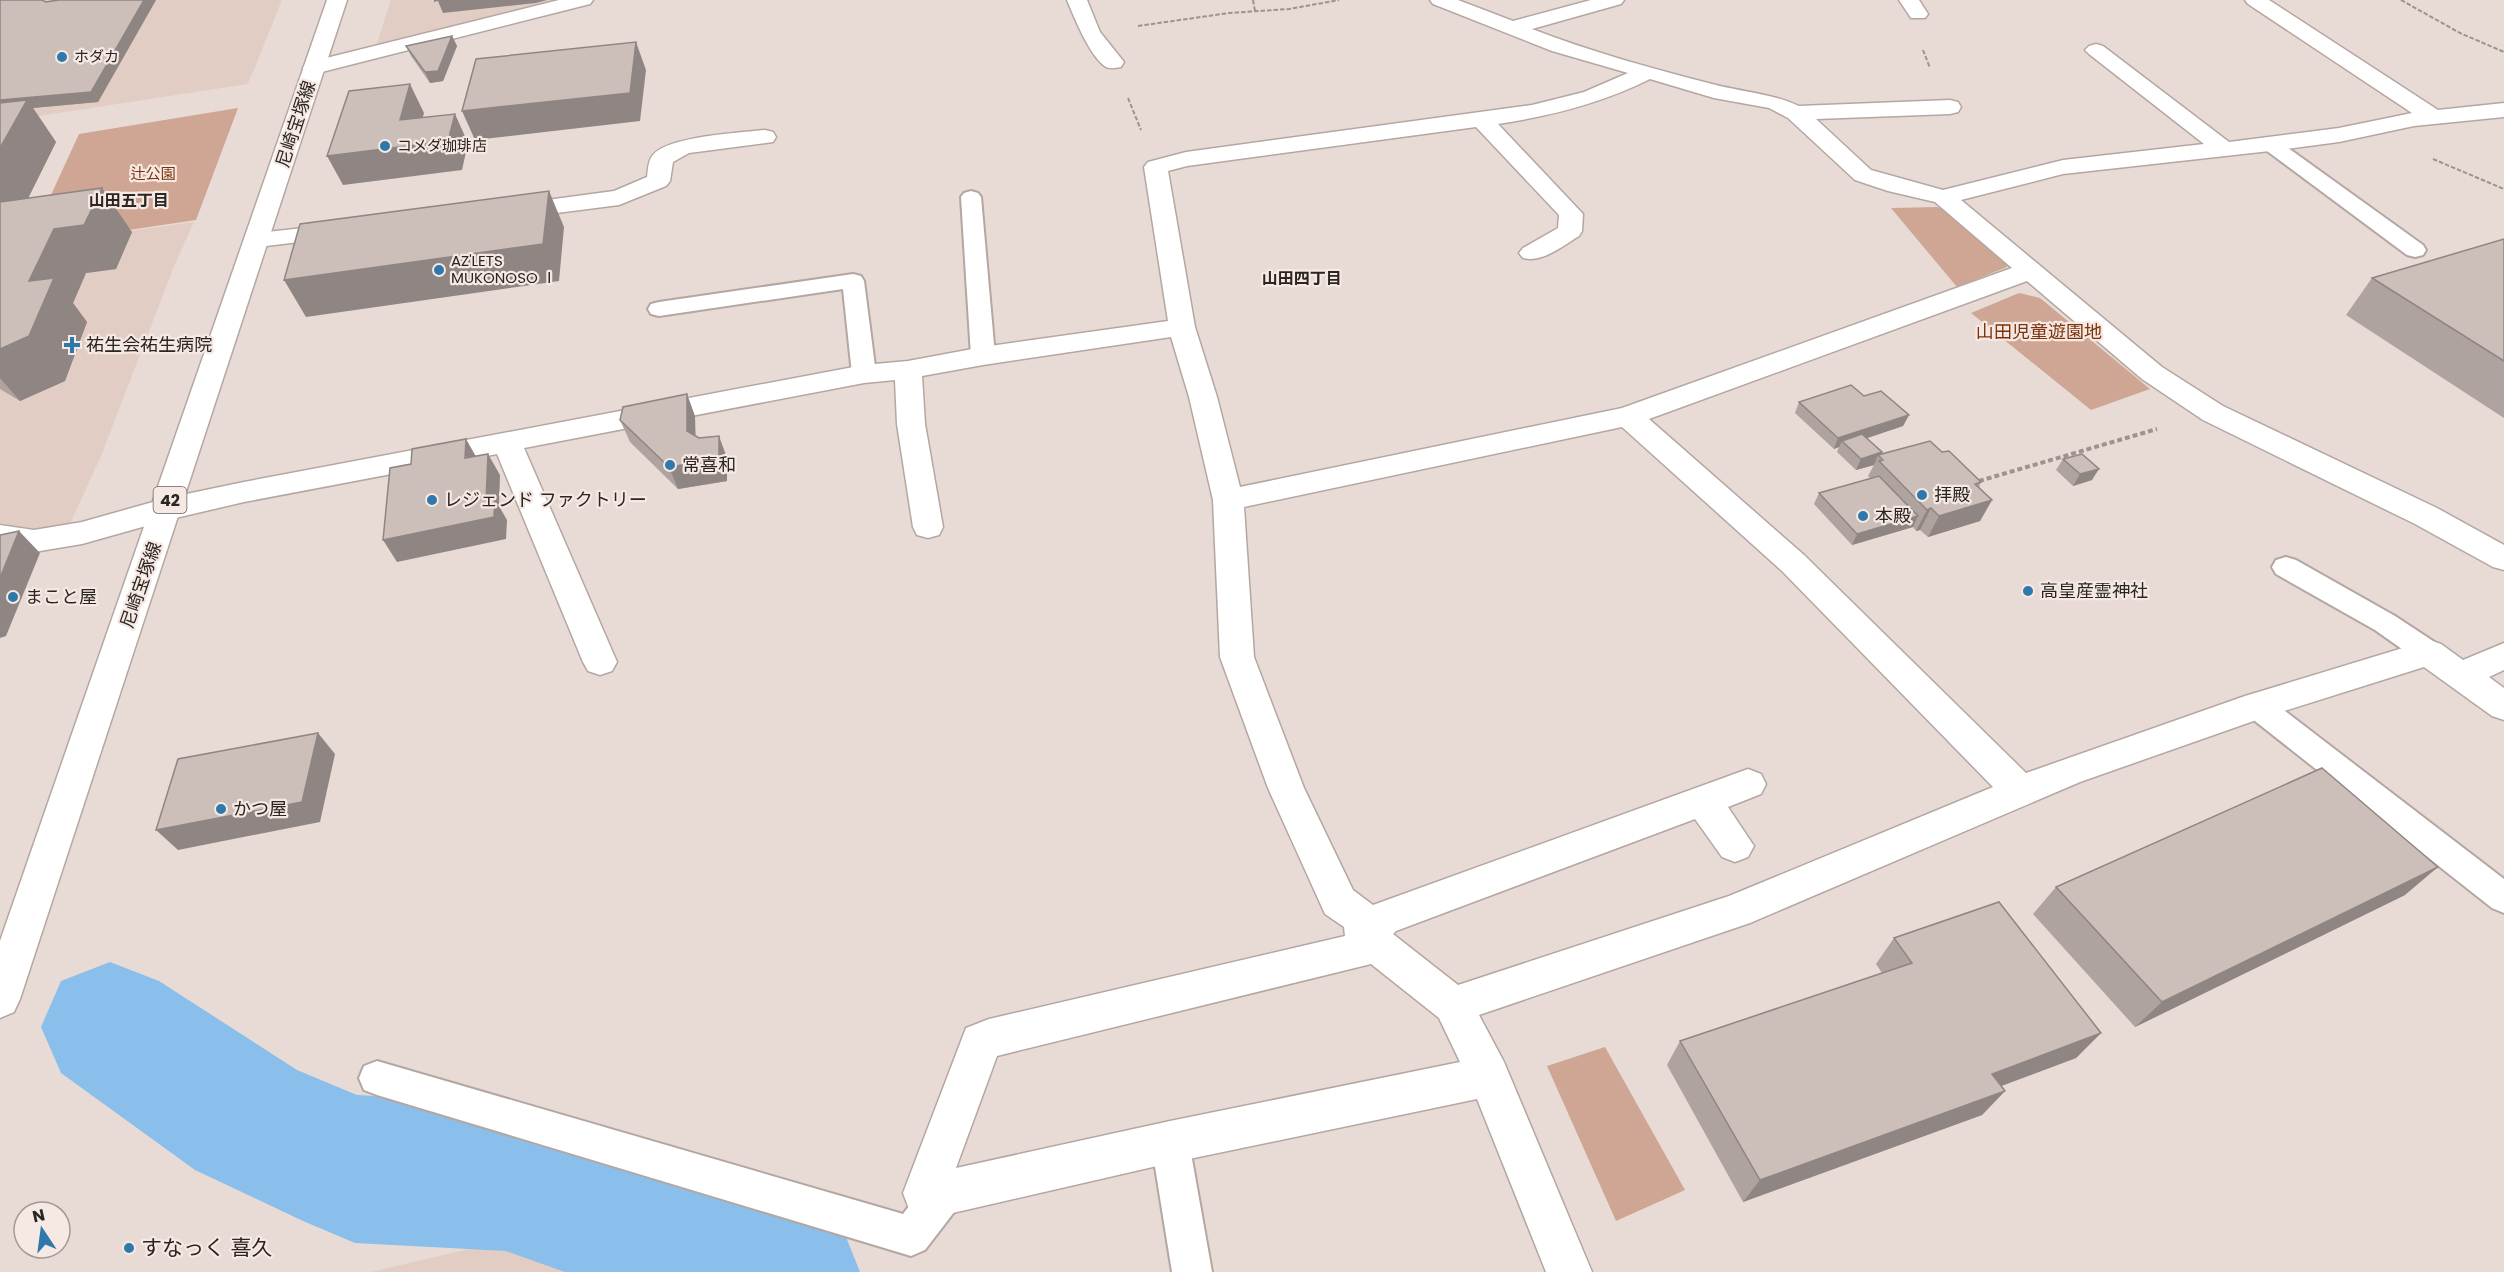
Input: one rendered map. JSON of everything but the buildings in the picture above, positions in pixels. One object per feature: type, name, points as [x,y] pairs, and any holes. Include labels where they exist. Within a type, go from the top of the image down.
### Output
[{"type":"street","name":"尼崎宝塚線","points":[[0,999],[338,0]]},
{"type":"street","points":[[314,68],[583,0]]},
{"type":"street","points":[[1440,0],[1559,47],[1714,91],[1775,103],[1797,114],[1863,175],[1896,186],[1943,197],[2063,167],[2270,144],[2339,135],[2435,117],[2504,110]]},
{"type":"street","points":[[1512,28],[1614,0]]},
{"type":"street","points":[[2257,8],[2435,117]]},
{"type":"street","points":[[1079,17],[1104,60]]},
{"type":"street","points":[[2096,50],[2224,149]]},
{"type":"street","points":[[1569,1272],[1489,1076],[1453,1005],[1365,936],[1361,918],[1339,902],[1286,788],[1236,657],[1228,500],[1203,397],[1182,327],[1156,167],[1186,159],[1481,120],[1552,106],[1620,88],[1648,72]]},
{"type":"street","points":[[1797,114],[1950,107]]},
{"type":"street","points":[[1481,120],[1571,214],[1570,231],[1532,253]]},
{"type":"street","points":[[489,215],[619,198],[658,182],[662,158],[684,147],[765,136]]},
{"type":"street","points":[[1943,197],[2152,373],[2213,413],[2426,516],[2504,559]]},
{"type":"street","points":[[258,240],[362,229]]},
{"type":"street","points":[[1228,500],[1628,416],[2029,271]]},
{"type":"street","points":[[0,536],[34,541],[82,533],[167,509],[244,492],[506,441],[864,374],[908,370],[983,356],[1182,327]]},
{"type":"street","points":[[908,370],[910,424],[928,527]]},
{"type":"street","points":[[1628,416],[1793,563],[2020,791]]},
{"type":"street","points":[[506,441],[600,662]]},
{"type":"street","points":[[1453,1005],[1736,911],[2067,772],[2257,706],[2429,653],[2504,706]]},
{"type":"street","points":[[2461,675],[2504,656]]},
{"type":"street","points":[[1489,1076],[1170,1142],[944,1193],[925,1193],[981,1042],[989,1038],[1359,951],[1365,936],[1382,919],[1748,784]]},
{"type":"street","points":[[1703,802],[1735,846]]},
{"type":"lane","points":[[2270,144],[2415,249]]},
{"type":"lane","points":[[971,197],[983,356]]},
{"type":"lane","points":[[658,309],[749,286],[853,275],[864,374]]},
{"type":"lane","points":[[2286,567],[2385,623],[2429,653]]},
{"type":"lane","points":[[2257,706],[2504,898]]},
{"type":"lane","points":[[377,1078],[911,1236],[944,1193]]},
{"type":"lane","points":[[1170,1142],[1192,1272]]},
{"type":"path","points":[[1253,0],[1254,11]]},
{"type":"path","points":[[1079,17],[1289,9],[1339,0]]},
{"type":"path","points":[[2401,0],[2460,33],[2504,52]]},
{"type":"path","points":[[1104,60],[1156,167]]},
{"type":"path","points":[[1979,481],[2213,413]]},
{"type":"shaded area","points":[[0,0],[282,0],[248,84],[0,122]]},
{"type":"shaded area","points":[[391,0],[564,0],[376,46]]},
{"type":"shaded area","name":"祐生会祐生病院","points":[[194,222],[175,264],[101,456],[69,526],[36,529],[0,523],[0,249]]},
{"type":"shaded area","points":[[524,1236],[627,1272],[371,1272]]},
{"type":"green space","name":"辻公園","points":[[238,108],[196,220],[28,245],[79,134]]},
{"type":"green space","points":[[1937,207],[1951,212],[2008,262],[2007,267],[1957,287],[1891,208]]},
{"type":"green space","name":"山田児童遊園地","points":[[2019,293],[2040,298],[2150,389],[2091,410],[1971,313]]},
{"type":"green space","points":[[1605,1047],[1685,1190],[1616,1221],[1547,1066]]},
{"type":"waterway","points":[[110,1027],[246,1120],[355,1169],[506,1177],[783,1272]]},
{"type":"place","name":"ホダカ","points":[[62,57]]},
{"type":"place","name":"コメダ珈琲店","points":[[385,146]]},
{"type":"place","name":"AZ'LETS MUKONOSO Ⅰ","points":[[439,270]]},
{"type":"place","name":"祐生会祐生病院","points":[[72,345]]},
{"type":"place","name":"常喜和","points":[[670,465]]},
{"type":"place","name":"拝殿","points":[[1922,495]]},
{"type":"place","name":"レジェンド ファクトリー","points":[[432,500]]},
{"type":"place","name":"本殿","points":[[1863,516]]},
{"type":"place","name":"高皇産霊神社","points":[[2028,591]]},
{"type":"place","name":"まこと屋","points":[[13,597]]},
{"type":"place","name":"かつ屋","points":[[221,809]]},
{"type":"place","name":"すなっく 喜久","points":[[129,1248]]},
{"type":"district","name":"山田五丁目","points":[[129,200]]},
{"type":"district","name":"山田四丁目","points":[[1302,278]]}]
